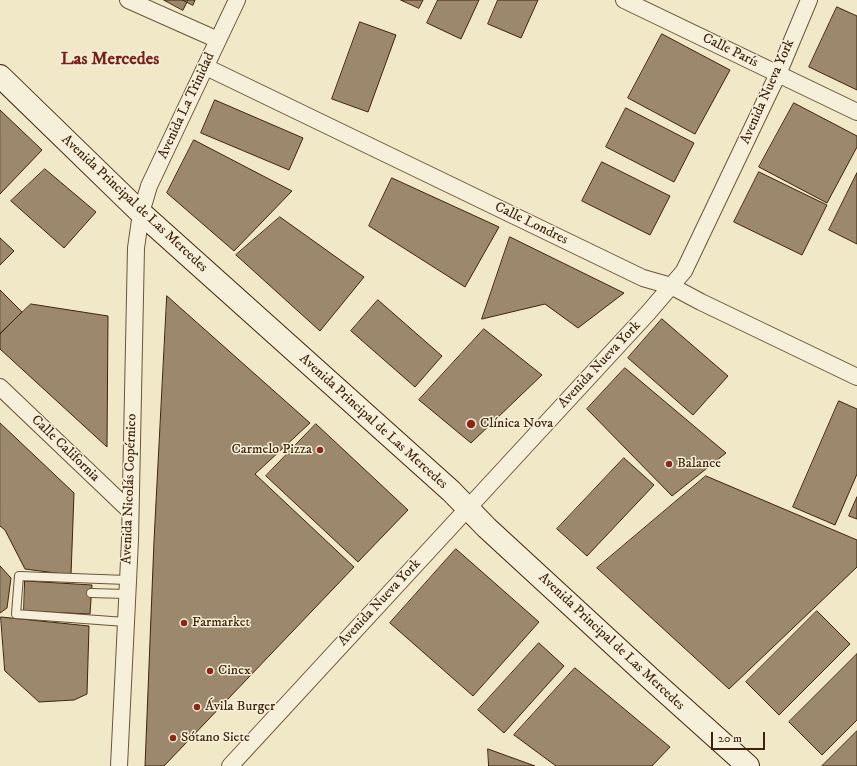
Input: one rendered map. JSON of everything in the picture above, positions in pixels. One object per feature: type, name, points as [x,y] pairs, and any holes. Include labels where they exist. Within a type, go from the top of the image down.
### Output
[{"type":"street","points":[[128,0],[218,40]]},
{"type":"street","name":"Avenida La Trinidad","points":[[141,213],[149,186],[237,0]]},
{"type":"street","name":"Calle París","points":[[624,0],[857,112]]},
{"type":"street","name":"Avenida Nueva York","points":[[230,766],[648,313],[684,271],[778,74],[810,0]]},
{"type":"street","name":"Calle Londres","points":[[206,67],[643,278],[671,286],[715,309],[857,377]]},
{"type":"street","name":"Avenida Principal de Las Mercedes","points":[[0,76],[141,213],[451,491],[487,528],[748,766]]},
{"type":"street","name":"Avenida Nicolás Copérnico","points":[[119,766],[130,540],[136,248],[141,213]]},
{"type":"street","name":"Calle California","points":[[0,387],[130,512]]},
{"type":"lane","points":[[125,622],[16,614],[19,576],[127,587]]},
{"type":"lane","points":[[91,593],[127,587]]},
{"type":"building","points":[[164,0],[188,0],[183,10]]},
{"type":"building","points":[[183,0],[195,0],[193,5]]},
{"type":"building","points":[[401,0],[423,0],[419,8]]},
{"type":"building","points":[[438,0],[479,0],[461,39],[427,23]]},
{"type":"building","points":[[498,0],[538,0],[521,38],[488,24]]},
{"type":"building","points":[[837,7],[857,16],[857,90],[809,67]]},
{"type":"building","points":[[360,22],[396,35],[368,112],[332,99]]},
{"type":"building","points":[[662,34],[730,70],[695,134],[628,98]]},
{"type":"building","points":[[215,100],[303,138],[289,170],[201,133]]},
{"type":"building","points":[[794,103],[857,136],[857,147],[827,203],[759,167]]},
{"type":"building","points":[[626,108],[694,143],[674,182],[606,147]]},
{"type":"building","points":[[0,110],[42,150],[0,194]]},
{"type":"building","points":[[194,140],[292,191],[234,251],[167,193]]},
{"type":"building","points":[[602,162],[670,196],[650,235],[582,201]]},
{"type":"building","points":[[45,169],[96,212],[64,248],[11,201]]},
{"type":"building","points":[[759,172],[827,205],[802,255],[734,222]]},
{"type":"building","points":[[857,173],[857,244],[829,230]]},
{"type":"building","points":[[392,178],[499,227],[465,287],[369,226]]},
{"type":"building","points":[[280,217],[364,277],[320,331],[236,255]]},
{"type":"building","points":[[510,237],[624,293],[578,328],[545,304],[482,319]]},
{"type":"building","points":[[0,238],[14,251],[0,265]]},
{"type":"building","points":[[0,290],[22,312],[0,334]]},
{"type":"building","points":[[167,296],[310,423],[255,474],[354,567],[164,766],[145,766],[154,541]]},
{"type":"building","points":[[378,300],[442,356],[415,387],[351,331]]},
{"type":"building","points":[[31,304],[108,316],[107,447],[0,349],[0,334]]},
{"type":"building","points":[[662,319],[728,376],[693,415],[628,358]]},
{"type":"building","points":[[484,329],[542,375],[471,443],[419,400]]},
{"type":"building","points":[[625,368],[726,453],[672,496],[587,409]]},
{"type":"building","points":[[839,401],[857,409],[857,474],[835,525],[793,507]]},
{"type":"building","points":[[0,423],[74,493],[71,575],[25,569],[5,530],[0,526]]},
{"type":"building","points":[[316,424],[408,510],[358,562],[266,476]]},
{"type":"building","points":[[624,458],[654,485],[587,556],[557,529]]},
{"type":"building","points":[[706,476],[857,540],[857,567],[729,689],[597,568]]},
{"type":"building","points":[[857,497],[857,519],[849,516]]},
{"type":"building","points":[[456,549],[539,622],[473,696],[390,623]]},
{"type":"building","points":[[0,566],[11,578],[7,608],[0,613]]},
{"type":"building","points":[[25,581],[92,585],[90,614],[24,611]]},
{"type":"building","points":[[817,611],[850,644],[779,715],[746,682]]},
{"type":"building","points":[[1,617],[89,626],[87,694],[74,700],[39,702],[5,671]]},
{"type":"building","points":[[539,643],[564,666],[504,733],[478,710]]},
{"type":"building","points":[[857,654],[857,720],[822,755],[789,722]]},
{"type":"building","points":[[575,668],[670,747],[652,766],[556,766],[514,735]]},
{"type":"building","points":[[857,731],[857,766],[822,766]]},
{"type":"building","points":[[488,749],[535,766],[489,766]]},
{"type":"place","name":"Clínica Nova","points":[[471,424]]},
{"type":"place","name":"Carmelo Pizza","points":[[320,450]]},
{"type":"place","name":"Balance","points":[[669,464]]},
{"type":"place","name":"Farmarket","points":[[184,623]]},
{"type":"place","name":"Cinex","points":[[210,671]]},
{"type":"place","name":"Ávila Burger","points":[[197,707]]},
{"type":"place","name":"Sótano Siete","points":[[173,738]]},
{"type":"district","name":"Las Mercedes","points":[[110,60]]}]
